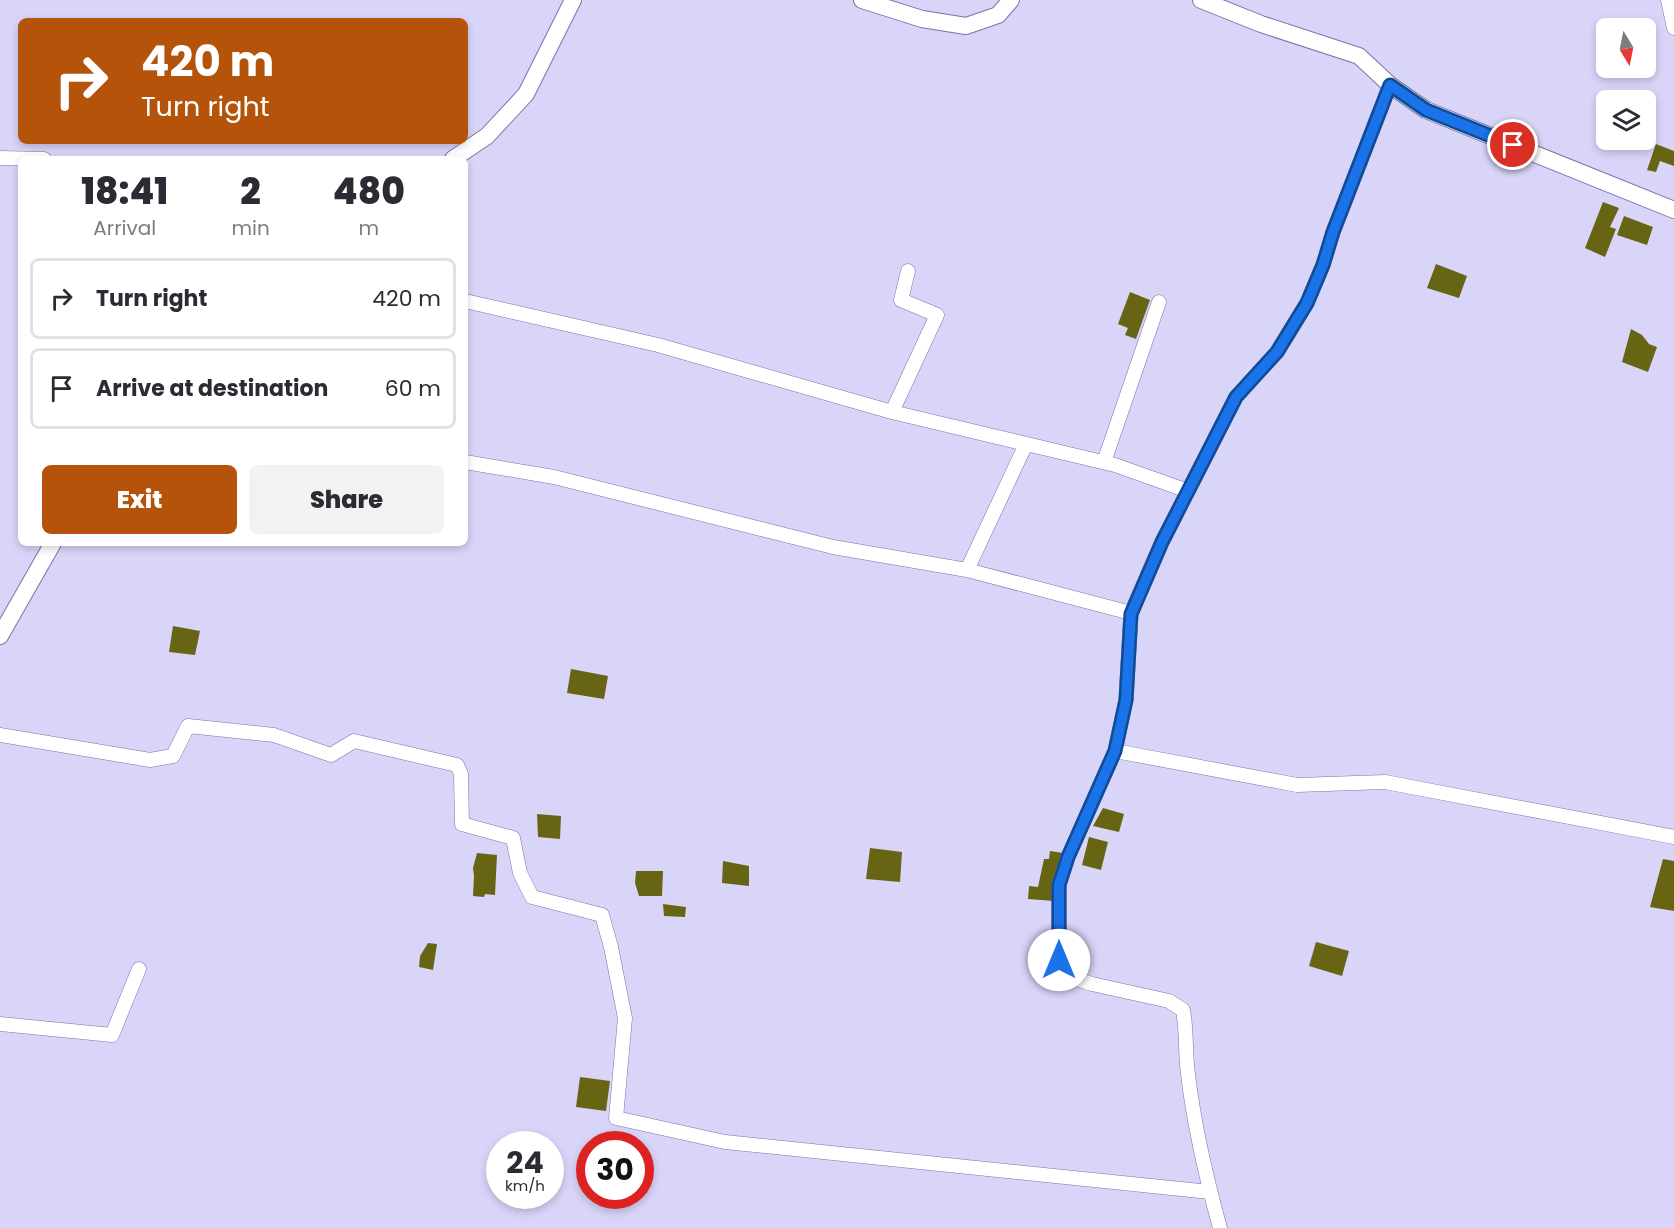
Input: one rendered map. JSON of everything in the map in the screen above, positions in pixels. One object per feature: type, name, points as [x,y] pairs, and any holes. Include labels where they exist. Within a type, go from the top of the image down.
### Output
[{"type":"street","points":[[457,156],[487,136],[526,94],[573,0]]},
{"type":"street","points":[[862,0],[922,20],[966,26],[998,15],[1011,0]]},
{"type":"street","points":[[1201,0],[1261,24],[1359,56],[1390,85],[1426,110],[1674,210]]},
{"type":"street","points":[[1668,0],[1674,28]]},
{"type":"street","points":[[1220,1228],[1197,1135],[1189,1082],[1183,1010],[1169,1001],[1074,978],[1059,960],[1059,885],[1068,857],[1115,751],[1126,700],[1131,614],[1162,542],[1236,397],[1277,352],[1307,303],[1390,85]]},
{"type":"street","points":[[0,158],[18,158]]},
{"type":"street","points":[[892,412],[937,315],[901,300],[908,271]]},
{"type":"street","points":[[468,302],[658,345],[892,412],[1104,462],[1188,491]]},
{"type":"street","points":[[1104,462],[1159,302]]},
{"type":"street","points":[[966,570],[1026,444]]},
{"type":"street","points":[[468,463],[554,477],[833,547],[966,570],[1131,614]]},
{"type":"street","points":[[0,636],[51,546]]},
{"type":"street","points":[[0,735],[150,760],[173,756],[188,726],[274,735],[331,755],[354,741],[457,765],[461,774],[462,824],[513,838],[520,873],[532,897],[602,915],[611,947],[625,1018],[616,1118],[726,1142],[1210,1192]]},
{"type":"street","points":[[1115,751],[1297,785],[1385,782],[1674,837]]},
{"type":"street","points":[[0,1024],[112,1035],[139,969]]},
{"type":"building","points":[[1656,144],[1674,151],[1674,166],[1660,161],[1656,172],[1647,170],[1654,150],[1656,150]]},
{"type":"building","points":[[1603,202],[1619,208],[1610,227],[1616,229],[1605,257],[1585,248]]},
{"type":"building","points":[[1624,216],[1653,227],[1647,245],[1617,235]]},
{"type":"building","points":[[1436,264],[1467,276],[1459,298],[1427,288]]},
{"type":"building","points":[[1130,292],[1150,300],[1136,339],[1125,335],[1128,328],[1118,324]]},
{"type":"building","points":[[1631,329],[1642,335],[1649,344],[1657,347],[1648,372],[1622,362]]},
{"type":"building","points":[[173,626],[200,631],[195,655],[169,652]]},
{"type":"building","points":[[571,669],[608,676],[604,699],[567,693]]},
{"type":"building","points":[[1103,808],[1124,814],[1119,832],[1093,826]]},
{"type":"building","points":[[537,814],[561,816],[560,839],[538,837]]},
{"type":"building","points":[[1089,837],[1108,842],[1101,870],[1082,865]]},
{"type":"building","points":[[870,848],[902,852],[900,882],[866,879]]},
{"type":"building","points":[[1050,851],[1063,853],[1061,863],[1059,863],[1054,901],[1028,899],[1029,886],[1038,887],[1044,859],[1049,859]]},
{"type":"building","points":[[477,853],[497,855],[495,895],[473,896],[473,868]]},
{"type":"building","points":[[1663,859],[1674,861],[1674,911],[1650,907]]},
{"type":"building","points":[[723,861],[749,866],[749,886],[722,883]]},
{"type":"building","points":[[636,871],[663,871],[662,896],[639,896],[635,883]]},
{"type":"building","points":[[663,904],[686,907],[685,917],[664,916]]},
{"type":"building","points":[[1316,942],[1349,951],[1342,976],[1309,966]]},
{"type":"building","points":[[428,943],[437,944],[433,970],[419,967],[420,956]]},
{"type":"building","points":[[580,1077],[610,1081],[606,1111],[576,1107]]},
{"type":"route","points":[[1059,960],[1059,885],[1068,857],[1115,751],[1126,700],[1131,614],[1162,542],[1236,397],[1277,352],[1307,303],[1390,85],[1426,110],[1513,145]]}]
